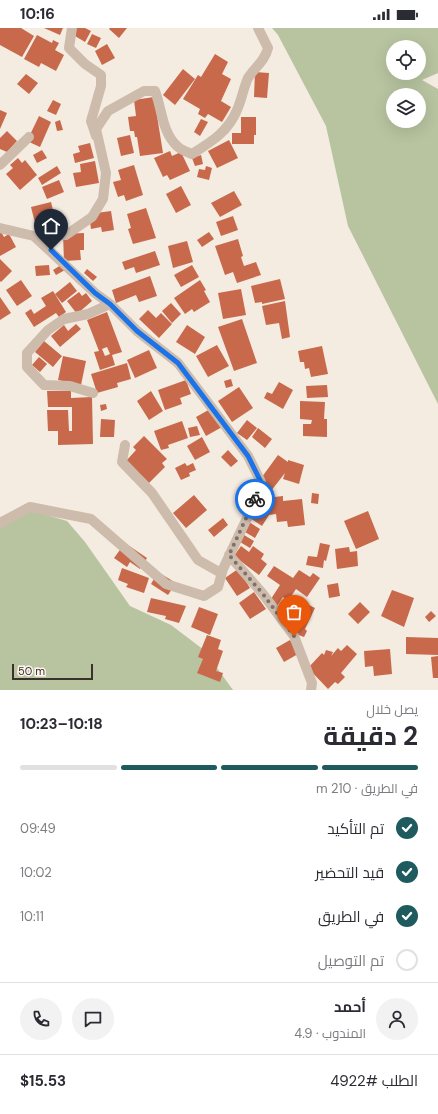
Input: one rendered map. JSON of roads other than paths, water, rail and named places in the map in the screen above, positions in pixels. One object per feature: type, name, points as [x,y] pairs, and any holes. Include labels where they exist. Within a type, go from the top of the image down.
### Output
[{"type":"street","points":[[0,228],[34,236],[66,235],[92,217],[103,199],[106,173],[91,121],[101,86],[101,75],[85,64],[69,48],[72,28]]},
{"type":"street","points":[[97,140],[96,129],[108,111],[144,91],[155,91],[161,106],[163,125],[177,147],[192,154],[215,139],[228,126],[237,110],[242,89],[251,74],[266,57],[268,48],[258,28]]},
{"type":"street","points":[[0,165],[29,137]]},
{"type":"street","points":[[0,523],[30,507],[91,519],[166,584],[204,596],[218,587],[221,574],[249,514],[261,482],[248,456],[178,363],[137,331],[110,304],[95,293],[34,236]]},
{"type":"street","points":[[92,393],[70,386],[44,385],[27,367],[27,353],[48,330],[64,319],[88,314],[110,304]]},
{"type":"street","points":[[125,445],[122,462],[152,493],[198,560],[221,574]]},
{"type":"street","points":[[229,555],[263,594],[294,636],[312,683],[311,690]]}]
